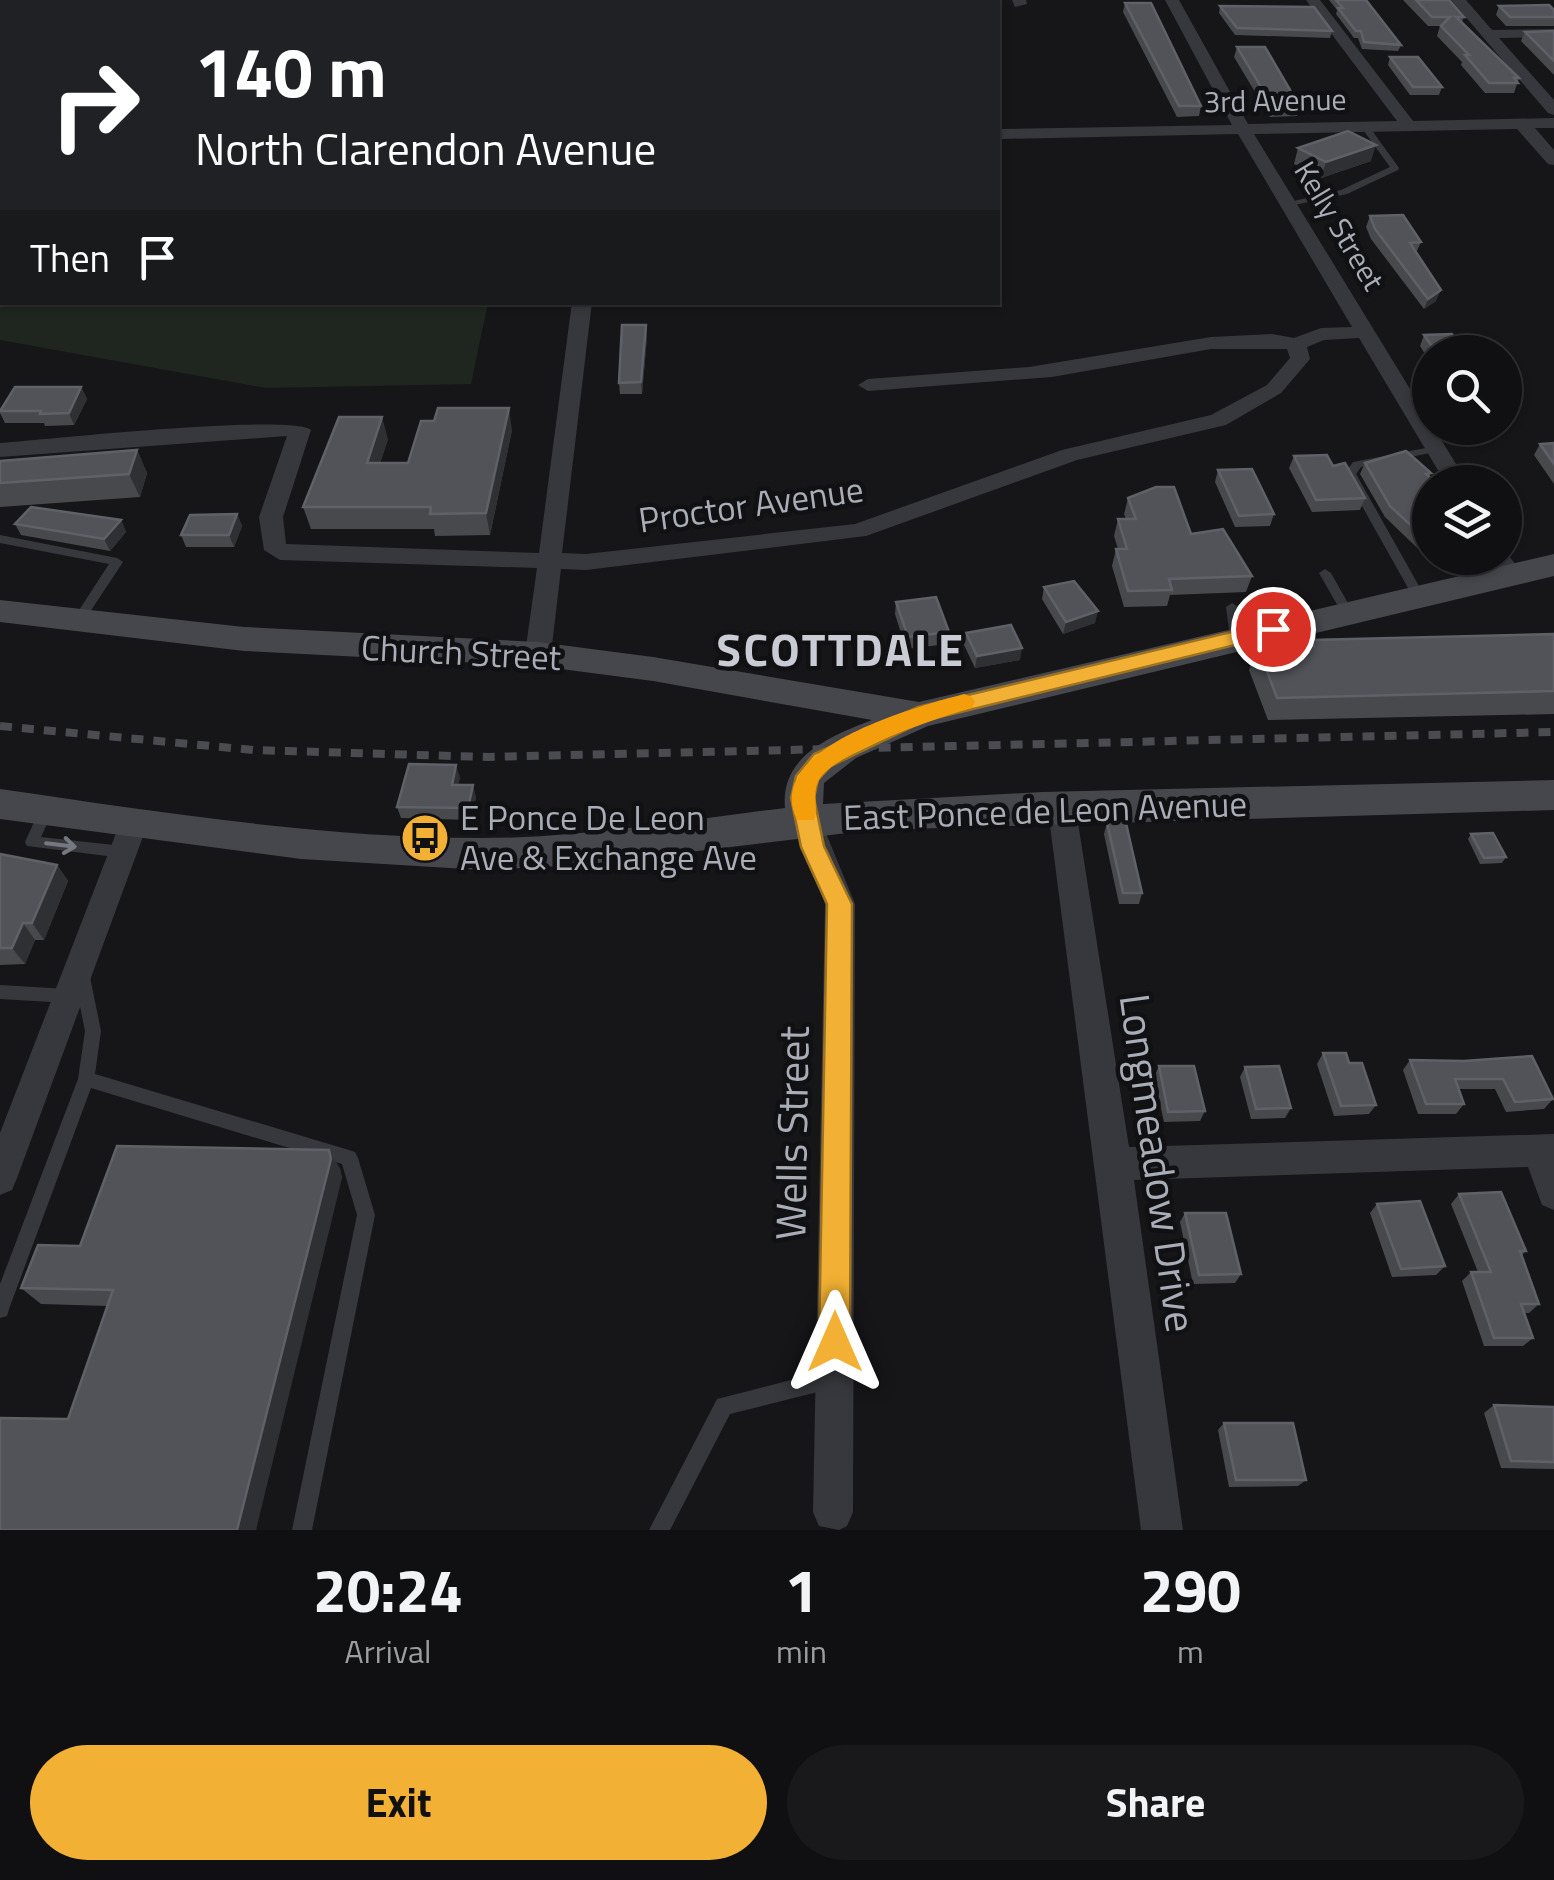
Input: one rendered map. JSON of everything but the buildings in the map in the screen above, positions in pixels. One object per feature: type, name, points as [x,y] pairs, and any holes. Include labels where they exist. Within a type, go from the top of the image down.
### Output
[{"type":"street","name":"Kelly Street","points":[[1172,0],[1243,129],[1446,465]]},
{"type":"street","points":[[1313,0],[1410,126]]},
{"type":"street","points":[[1458,0],[1554,110]]},
{"type":"street","points":[[1487,34],[1554,33]]},
{"type":"street","name":"3rd Avenue","points":[[1000,134],[1554,123]]},
{"type":"street","points":[[1522,124],[1554,160]]},
{"type":"street","points":[[538,654],[582,305]]},
{"type":"street","points":[[868,385],[1054,371],[1205,345],[1280,339],[1296,344],[1321,334],[1364,332]]},
{"type":"street","name":"Proctor Avenue","points":[[0,450],[254,430],[300,430],[270,517],[272,545],[280,552],[551,562],[858,531],[1070,455],[1218,420],[1274,389],[1300,359],[1296,344]]},
{"type":"street","points":[[1522,566],[1554,565]]},
{"type":"street","points":[[807,821],[802,798],[807,776],[822,760],[918,715],[1234,623],[1348,612],[1479,575]]},
{"type":"street","name":"Church Street","points":[[0,611],[244,639],[538,654],[652,669],[918,715]]},
{"type":"street","name":"East Ponce de Leon Avenue","points":[[0,804],[46,810],[129,838],[495,854],[611,847],[807,821],[1554,795]]},
{"type":"street","name":"Longmeadow Drive","points":[[1062,810],[1162,1530]]},
{"type":"street","name":"Wells Street","points":[[807,821],[813,847],[840,904],[833,1512]]},
{"type":"street","points":[[0,1178],[129,838]]},
{"type":"street","points":[[1114,1164],[1547,1150],[1554,1193]]},
{"type":"lane","points":[[1288,205],[1344,192],[1395,168],[1365,127]]},
{"type":"lane","points":[[1418,595],[1350,474],[1358,464],[1436,449]]},
{"type":"lane","points":[[0,539],[117,562],[78,621]]},
{"type":"lane","points":[[1325,573],[1348,612]]},
{"type":"lane","points":[[0,992],[74,981],[92,1030],[86,1080],[0,1309]]},
{"type":"lane","points":[[86,1080],[348,1158],[366,1215],[302,1530]]},
{"type":"lane","points":[[660,1530],[724,1406],[834,1379]]},
{"type":"shaded area","points":[[0,305],[488,305],[471,384],[266,388],[0,340]]},
{"type":"railway","points":[[0,726],[253,750],[488,757],[1554,732]]},
{"type":"slow traffic","points":[[805,813],[802,798],[807,776],[822,760],[918,715],[964,702]]},
{"type":"place","name":"E Ponce De Leon Ave & Exchange Ave","points":[[425,838]]},
{"type":"district","name":"SCOTTDALE","points":[[841,650]]},
{"type":"route","points":[[835,1342],[840,904],[813,847],[802,798],[807,776],[822,760],[918,715],[1273,629]]}]
